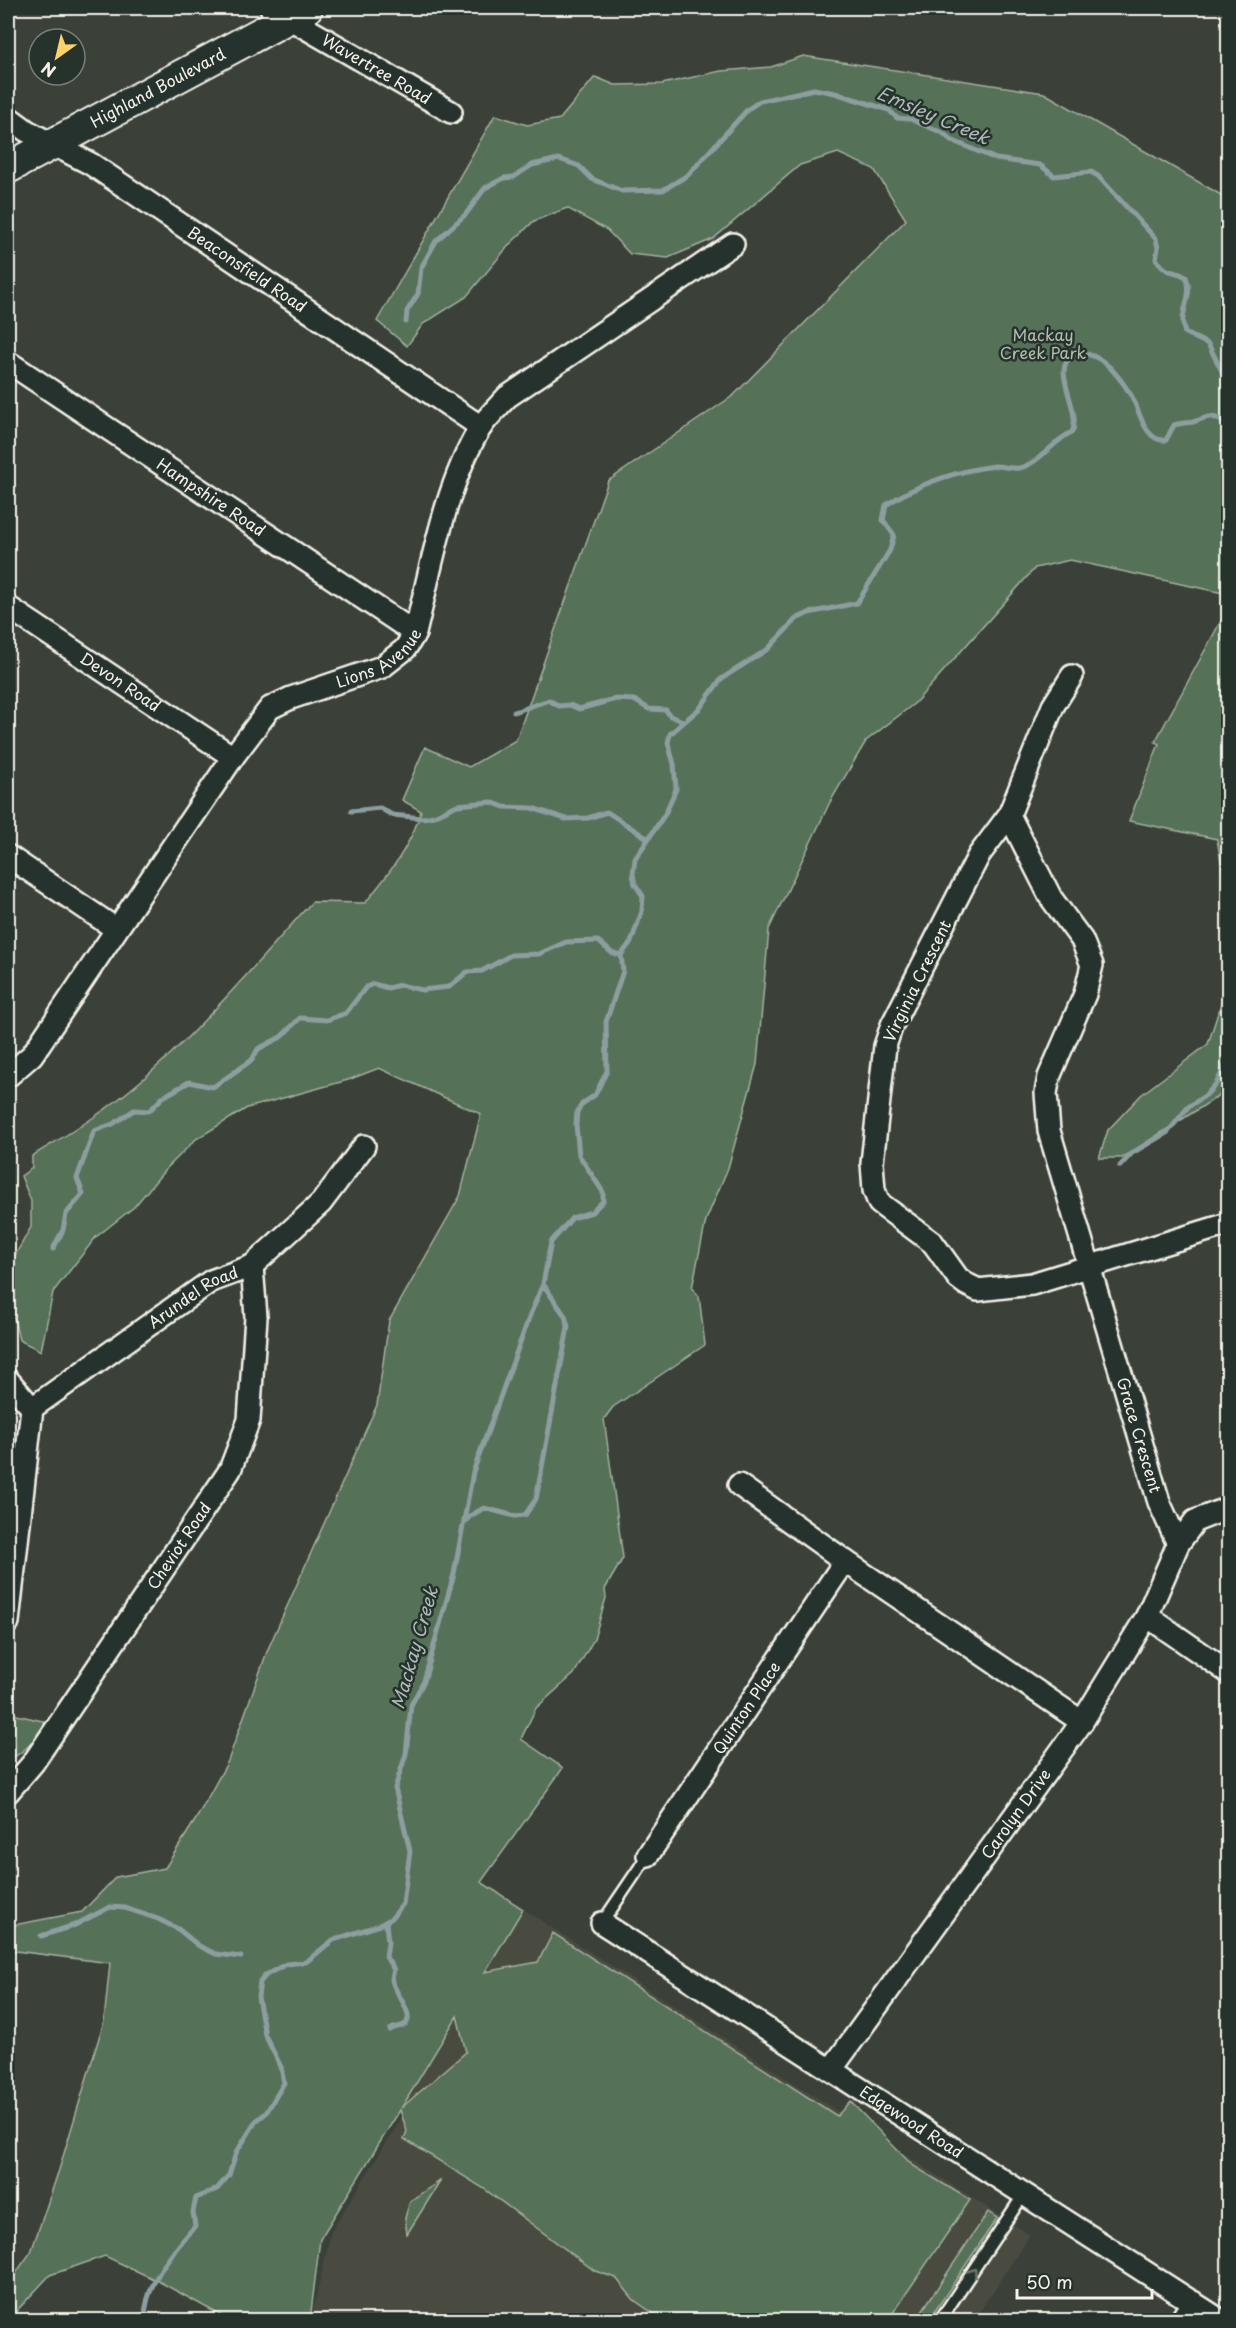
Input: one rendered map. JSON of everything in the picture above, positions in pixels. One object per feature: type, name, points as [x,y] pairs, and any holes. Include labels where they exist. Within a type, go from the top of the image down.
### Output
[{"type":"street","name":"Wavertree Road","points":[[288,11],[451,112]]},
{"type":"street","name":"Highland Boulevard","points":[[8,168],[288,11]]},
{"type":"street","name":"Beaconsfield Road","points":[[8,117],[92,164],[481,427]]},
{"type":"street","name":"Lions Avenue","points":[[8,1076],[32,1055],[233,757],[270,708],[291,698],[382,667],[405,650],[415,633],[447,509],[464,462],[481,427],[507,397],[733,244]]},
{"type":"street","name":"Hampshire Road","points":[[8,362],[415,633]]},
{"type":"street","name":"Devon Road","points":[[8,607],[233,757]]},
{"type":"street","name":"Virginia Crescent","points":[[1072,676],[1053,706],[1009,815],[979,855],[892,1025],[885,1046],[877,1116],[872,1163],[874,1190],[879,1203],[933,1243],[958,1278],[978,1290],[1032,1284],[1228,1224]]},
{"type":"street","points":[[1009,815],[1051,898],[1082,940],[1092,964],[1089,983],[1055,1063],[1046,1093],[1049,1131],[1088,1265]]},
{"type":"street","points":[[8,856],[117,929]]},
{"type":"street","name":"Arundel Road","points":[[32,1408],[211,1281],[252,1266],[321,1203],[364,1146]]},
{"type":"street","name":"Grace Crescent","points":[[1088,1265],[1159,1502],[1178,1544]]},
{"type":"street","name":"Cheviot Road","points":[[8,1792],[33,1763],[230,1470],[249,1420],[256,1317],[252,1266]]},
{"type":"street","points":[[8,1380],[32,1408],[8,1622]]},
{"type":"street","points":[[739,1485],[845,1561],[1082,1722]]},
{"type":"street","points":[[1178,1544],[1195,1521],[1228,1508]]},
{"type":"street","name":"Carolyn Drive","points":[[831,2070],[1082,1722],[1147,1616],[1178,1544]]},
{"type":"street","name":"Quinton Place","points":[[648,1856],[845,1561]]},
{"type":"street","points":[[1147,1616],[1228,1672]]},
{"type":"street","name":"Edgewood Road","points":[[602,1923],[1220,2320]]},
{"type":"street","points":[[1181,2320],[1194,2302]]},
{"type":"lane","points":[[602,1923],[648,1856]]},
{"type":"lane","points":[[940,2320],[1024,2194]]},
{"type":"shaded area","points":[[523,1909],[1030,2235],[974,2320],[311,2320],[331,2232],[406,2111],[402,2096],[477,1974]]},
{"type":"green space","name":"Mackay Creek Park","points":[[803,56],[1044,93],[1228,199],[1228,594],[1070,560],[1035,568],[915,703],[866,741],[830,802],[769,929],[757,1064],[728,1168],[706,1220],[692,1288],[699,1296],[705,1345],[613,1407],[604,1419],[623,1558],[605,1589],[606,1598],[594,1639],[574,1674],[536,1708],[521,1739],[563,1768],[481,1882],[523,1909],[485,1972],[538,1962],[553,1933],[837,2116],[850,2101],[912,2165],[970,2200],[888,2320],[663,2320],[634,2300],[616,2278],[595,2271],[483,2188],[404,2139],[407,2131],[400,2110],[320,2239],[310,2320],[229,2320],[160,2282],[105,2256],[50,2275],[8,2320],[8,2284],[31,2252],[59,2170],[104,2021],[110,1963],[8,1950],[8,1926],[82,1912],[116,1877],[165,1868],[196,1819],[228,1761],[268,1649],[377,1405],[389,1321],[460,1196],[481,1114],[379,1068],[348,1080],[247,1108],[196,1139],[165,1170],[134,1207],[96,1237],[53,1292],[41,1351],[19,1340],[14,1318],[8,1314],[8,1268],[31,1227],[31,1201],[21,1176],[32,1168],[32,1156],[124,1095],[181,1044],[312,902],[365,903],[398,860],[417,824],[421,811],[402,800],[425,747],[469,767],[516,740],[608,481],[734,395],[906,220],[874,169],[838,153],[800,165],[713,239],[668,258],[630,254],[607,230],[567,208],[534,221],[510,244],[466,297],[423,324],[407,346],[377,321],[495,115],[527,125],[560,119],[595,77],[615,85],[662,84],[721,71],[771,67]],"holes":[[[457,2016],[466,2052],[401,2108]]]},
{"type":"green space","points":[[1228,608],[1228,901],[1217,839],[1129,821],[1159,744],[1155,742]]},
{"type":"green space","points":[[1228,956],[1228,1090],[1122,1158],[1099,1158],[1108,1130],[1141,1095],[1208,1044],[1226,988]]},
{"type":"green space","points":[[8,1713],[47,1722],[26,1748],[10,1759]]},
{"type":"green space","points":[[441,2180],[407,2234],[405,2218],[410,2201]]},
{"type":"green space","points":[[988,2212],[997,2218],[929,2320],[916,2320]]},
{"type":"waterway","name":"Emsley Creek","points":[[406,322],[407,311],[418,294],[421,268],[436,241],[466,214],[485,188],[504,178],[514,177],[532,165],[559,159],[579,166],[592,179],[622,191],[663,190],[688,175],[748,109],[760,101],[814,89],[835,93],[889,110],[897,118],[910,119],[996,159],[1040,165],[1054,176],[1091,172],[1098,176],[1156,239],[1158,248],[1156,259],[1161,265],[1169,271],[1186,277],[1189,291],[1183,318],[1185,333],[1208,344],[1223,373],[1228,377]]},
{"type":"waterway","name":"Mackay Creek","points":[[145,2320],[149,2294],[161,2269],[195,2226],[193,2212],[196,2198],[217,2189],[229,2175],[236,2153],[256,2121],[266,2113],[284,2083],[281,2067],[265,2035],[258,1997],[260,1982],[266,1975],[286,1964],[306,1962],[333,1940],[380,1925],[392,1918],[403,1904],[410,1851],[395,1788],[406,1754],[411,1705],[424,1681],[454,1574],[473,1472],[543,1284],[551,1242],[572,1218],[592,1212],[603,1201],[603,1192],[579,1155],[577,1112],[582,1104],[595,1095],[607,1071],[606,1022],[623,971],[621,955],[631,942],[642,911],[643,896],[635,884],[633,874],[635,859],[665,814],[676,789],[674,764],[668,743],[670,734],[700,708],[721,679],[768,649],[796,619],[809,613],[857,603],[890,550],[894,535],[883,520],[886,505],[925,484],[967,471],[995,466],[1016,468],[1026,466],[1072,432],[1073,412],[1064,369],[1067,361],[1075,355],[1094,356],[1112,370],[1131,395],[1148,431],[1159,440],[1166,440],[1174,425],[1208,417],[1214,417],[1228,425]]},
{"type":"waterway","points":[[514,712],[549,700],[559,706],[570,705],[579,709],[616,699],[634,700],[649,709],[666,710],[670,716],[683,721]]},
{"type":"waterway","points":[[351,811],[380,808],[392,815],[423,818],[434,816],[457,805],[491,802],[504,807],[532,808],[566,819],[588,818],[607,812],[647,838]]},
{"type":"waterway","points":[[53,1249],[63,1230],[66,1214],[83,1194],[77,1178],[94,1131],[113,1124],[134,1110],[149,1111],[163,1097],[189,1082],[213,1087],[252,1060],[258,1049],[281,1037],[300,1018],[327,1020],[346,1013],[366,987],[373,984],[388,988],[400,985],[422,990],[449,987],[467,972],[482,971],[511,955],[539,954],[566,942],[598,941],[612,953],[621,955]]},
{"type":"waterway","points":[[1120,1166],[1132,1153],[1168,1132],[1188,1107],[1206,1095],[1216,1084],[1228,1060]]},
{"type":"waterway","name":"Mackay Creek","points":[[466,1521],[484,1508],[515,1516],[525,1515],[536,1499],[568,1327],[565,1316],[543,1284]]},
{"type":"waterway","points":[[41,1936],[75,1925],[110,1907],[125,1908],[158,1919],[178,1929],[199,1946],[216,1954],[241,1957]]},
{"type":"waterway","points":[[386,1922],[388,1943],[386,1957],[394,1970],[393,1985],[408,2016],[408,2021],[404,2025],[390,2030]]}]
